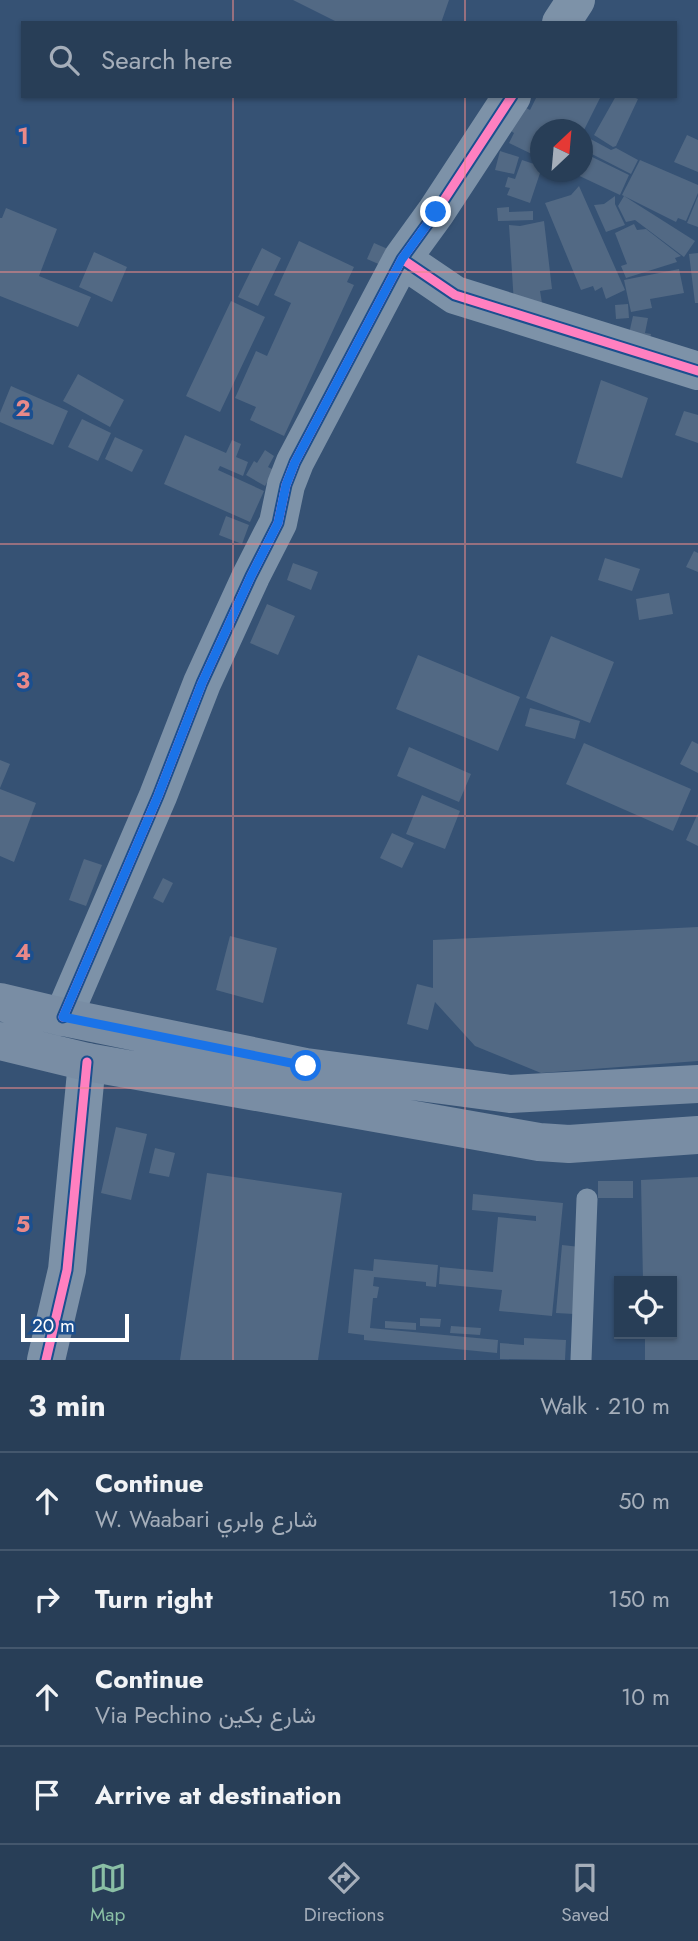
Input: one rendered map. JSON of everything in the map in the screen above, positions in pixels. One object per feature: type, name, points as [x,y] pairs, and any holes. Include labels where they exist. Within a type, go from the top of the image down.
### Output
[{"type":"main road","points":[[0,1002],[306,1066],[510,1094],[698,1084]]},
{"type":"main road","points":[[0,1041],[87,1062],[539,1142],[569,1144],[698,1135]]},
{"type":"street","points":[[562,21],[576,0]]},
{"type":"street","points":[[63,1017],[158,796],[202,683],[278,523],[286,485],[295,462],[402,259],[511,98]]},
{"type":"street","points":[[402,259],[455,295],[698,371]]},
{"type":"street","points":[[46,1360],[67,1270],[87,1062]]},
{"type":"lane","points":[[581,1360],[587,1199]]},
{"type":"building","points":[[293,0],[449,0],[442,21],[335,21]]},
{"type":"building","points":[[536,98],[600,98],[590,119],[530,119],[530,153],[509,143],[514,133],[508,129],[520,105],[530,110]]},
{"type":"building","points":[[615,98],[638,99],[616,146],[613,147],[594,135]]},
{"type":"building","points":[[687,135],[698,140],[698,172],[674,162]]},
{"type":"building","points":[[593,140],[611,150],[616,148],[638,160],[631,174],[593,155]]},
{"type":"building","points":[[500,151],[519,157],[514,174],[495,170]]},
{"type":"building","points":[[593,157],[629,175],[620,195],[592,182]]},
{"type":"building","points":[[522,160],[530,163],[530,182],[537,182],[530,203],[507,195],[510,188],[505,187],[508,177],[515,179]]},
{"type":"building","points":[[640,160],[698,185],[698,193],[686,221],[678,218],[676,222],[622,195]]},
{"type":"building","points":[[579,186],[625,290],[606,299],[602,287],[595,291],[593,286],[581,290],[545,203],[571,195]]},
{"type":"building","points":[[615,196],[615,204],[625,225],[606,232],[594,205],[604,204]]},
{"type":"building","points":[[624,196],[695,241],[684,257],[635,220],[626,222],[618,206]]},
{"type":"building","points":[[698,196],[698,227],[687,223]]},
{"type":"building","points":[[509,207],[509,212],[533,211],[533,220],[498,221],[497,208]]},
{"type":"building","points":[[6,208],[57,229],[39,276],[91,297],[78,327],[0,296],[0,218]]},
{"type":"building","points":[[544,221],[552,289],[540,291],[542,303],[514,304],[509,225],[520,226]]},
{"type":"building","points":[[634,224],[637,230],[646,229],[681,256],[675,258],[677,262],[626,278],[621,266],[627,264],[615,233]]},
{"type":"building","points":[[299,241],[354,267],[347,282],[354,285],[284,436],[250,420],[256,407],[235,398],[256,351],[267,356],[291,303],[274,295]]},
{"type":"building","points":[[374,243],[390,250],[383,266],[367,259]]},
{"type":"building","points":[[262,248],[281,258],[258,306],[238,297]]},
{"type":"building","points":[[94,252],[127,267],[112,302],[79,287]]},
{"type":"building","points":[[698,253],[698,303],[695,303],[689,254]]},
{"type":"building","points":[[679,269],[684,293],[650,299],[652,308],[631,312],[624,280]]},
{"type":"building","points":[[231,301],[265,317],[220,412],[186,396]]},
{"type":"building","points":[[628,304],[629,318],[616,319],[615,305]]},
{"type":"building","points":[[633,316],[648,318],[645,333],[651,334],[649,342],[628,338]]},
{"type":"building","points":[[78,374],[124,400],[110,427],[63,401]]},
{"type":"building","points":[[601,380],[648,398],[622,478],[576,463]]},
{"type":"building","points":[[11,386],[68,411],[53,445],[0,422],[0,413]]},
{"type":"building","points":[[684,411],[698,415],[698,443],[675,435]]},
{"type":"building","points":[[82,419],[111,433],[98,461],[68,447]]},
{"type":"building","points":[[185,435],[226,453],[232,440],[241,444],[236,457],[248,462],[243,476],[220,466],[218,470],[264,491],[250,522],[164,484]]},
{"type":"building","points":[[115,437],[143,450],[132,472],[105,459]]},
{"type":"building","points":[[265,450],[274,456],[268,467],[274,470],[265,486],[246,475],[254,461],[257,463]]},
{"type":"building","points":[[226,516],[249,525],[242,544],[219,535]]},
{"type":"building","points":[[694,551],[698,553],[698,572],[686,567]]},
{"type":"building","points":[[605,558],[640,569],[632,591],[598,580]]},
{"type":"building","points":[[293,563],[318,572],[311,590],[287,580]]},
{"type":"building","points":[[669,593],[673,614],[639,620],[636,599]]},
{"type":"building","points":[[267,604],[295,616],[278,655],[250,643]]},
{"type":"building","points":[[551,636],[614,662],[590,723],[526,698]]},
{"type":"building","points":[[418,655],[520,697],[498,751],[396,709]]},
{"type":"building","points":[[530,708],[580,721],[575,739],[525,726]]},
{"type":"building","points":[[692,741],[698,744],[698,773],[680,764]]},
{"type":"building","points":[[584,743],[691,789],[673,831],[566,784]]},
{"type":"building","points":[[409,747],[471,774],[459,802],[397,776]]},
{"type":"building","points":[[0,760],[10,764],[0,788]]},
{"type":"building","points":[[0,789],[36,803],[14,862],[0,856]]},
{"type":"building","points":[[422,795],[460,811],[445,849],[406,834]]},
{"type":"building","points":[[698,813],[698,846],[686,840]]},
{"type":"building","points":[[392,833],[414,843],[402,868],[380,858]]},
{"type":"building","points":[[84,859],[102,865],[86,906],[69,900]]},
{"type":"building","points":[[163,878],[173,883],[163,903],[153,898]]},
{"type":"building","points":[[698,927],[698,1061],[541,1073],[475,1046],[435,1002],[428,1030],[407,1024],[417,984],[433,988],[433,940]]},
{"type":"building","points":[[230,936],[277,948],[263,1003],[216,990]]},
{"type":"building","points":[[116,1127],[147,1134],[131,1200],[101,1193]]},
{"type":"building","points":[[155,1148],[175,1153],[169,1177],[149,1173]]},
{"type":"building","points":[[207,1173],[342,1193],[318,1360],[180,1360]]},
{"type":"building","points":[[698,1177],[698,1360],[645,1360],[645,1339],[677,1339],[677,1276],[643,1276],[641,1180]]},
{"type":"building","points":[[598,1181],[633,1181],[633,1198],[598,1198]]},
{"type":"building","points":[[473,1194],[563,1203],[552,1316],[499,1311],[502,1290],[439,1284],[440,1267],[493,1272],[498,1217],[536,1221],[536,1216],[472,1210]]},
{"type":"building","points":[[562,1245],[580,1247],[574,1314],[556,1313]]},
{"type":"building","points":[[374,1259],[438,1265],[436,1287],[426,1286],[426,1282],[374,1277],[373,1286],[379,1287],[377,1298],[373,1298],[370,1328],[498,1340],[497,1353],[364,1340],[364,1335],[348,1333],[354,1269],[373,1271]]},
{"type":"building","points":[[420,1318],[441,1319],[440,1327],[420,1326]]},
{"type":"building","points":[[385,1321],[416,1323],[416,1330],[385,1328]]},
{"type":"building","points":[[451,1326],[481,1328],[480,1335],[450,1333]]},
{"type":"building","points":[[524,1338],[566,1340],[565,1360],[500,1359],[500,1343],[524,1345]]},
{"type":"cycle path","points":[[511,98],[402,259],[455,295],[698,371]]},
{"type":"cycle path","points":[[63,1017],[158,796],[202,683],[278,523],[286,485],[295,462],[402,259]]},
{"type":"cycle path","points":[[46,1360],[67,1270],[87,1062]]},
{"type":"route","points":[[306,1066],[63,1017],[158,796],[202,683],[278,523],[286,485],[295,462],[402,259],[436,212]]}]
